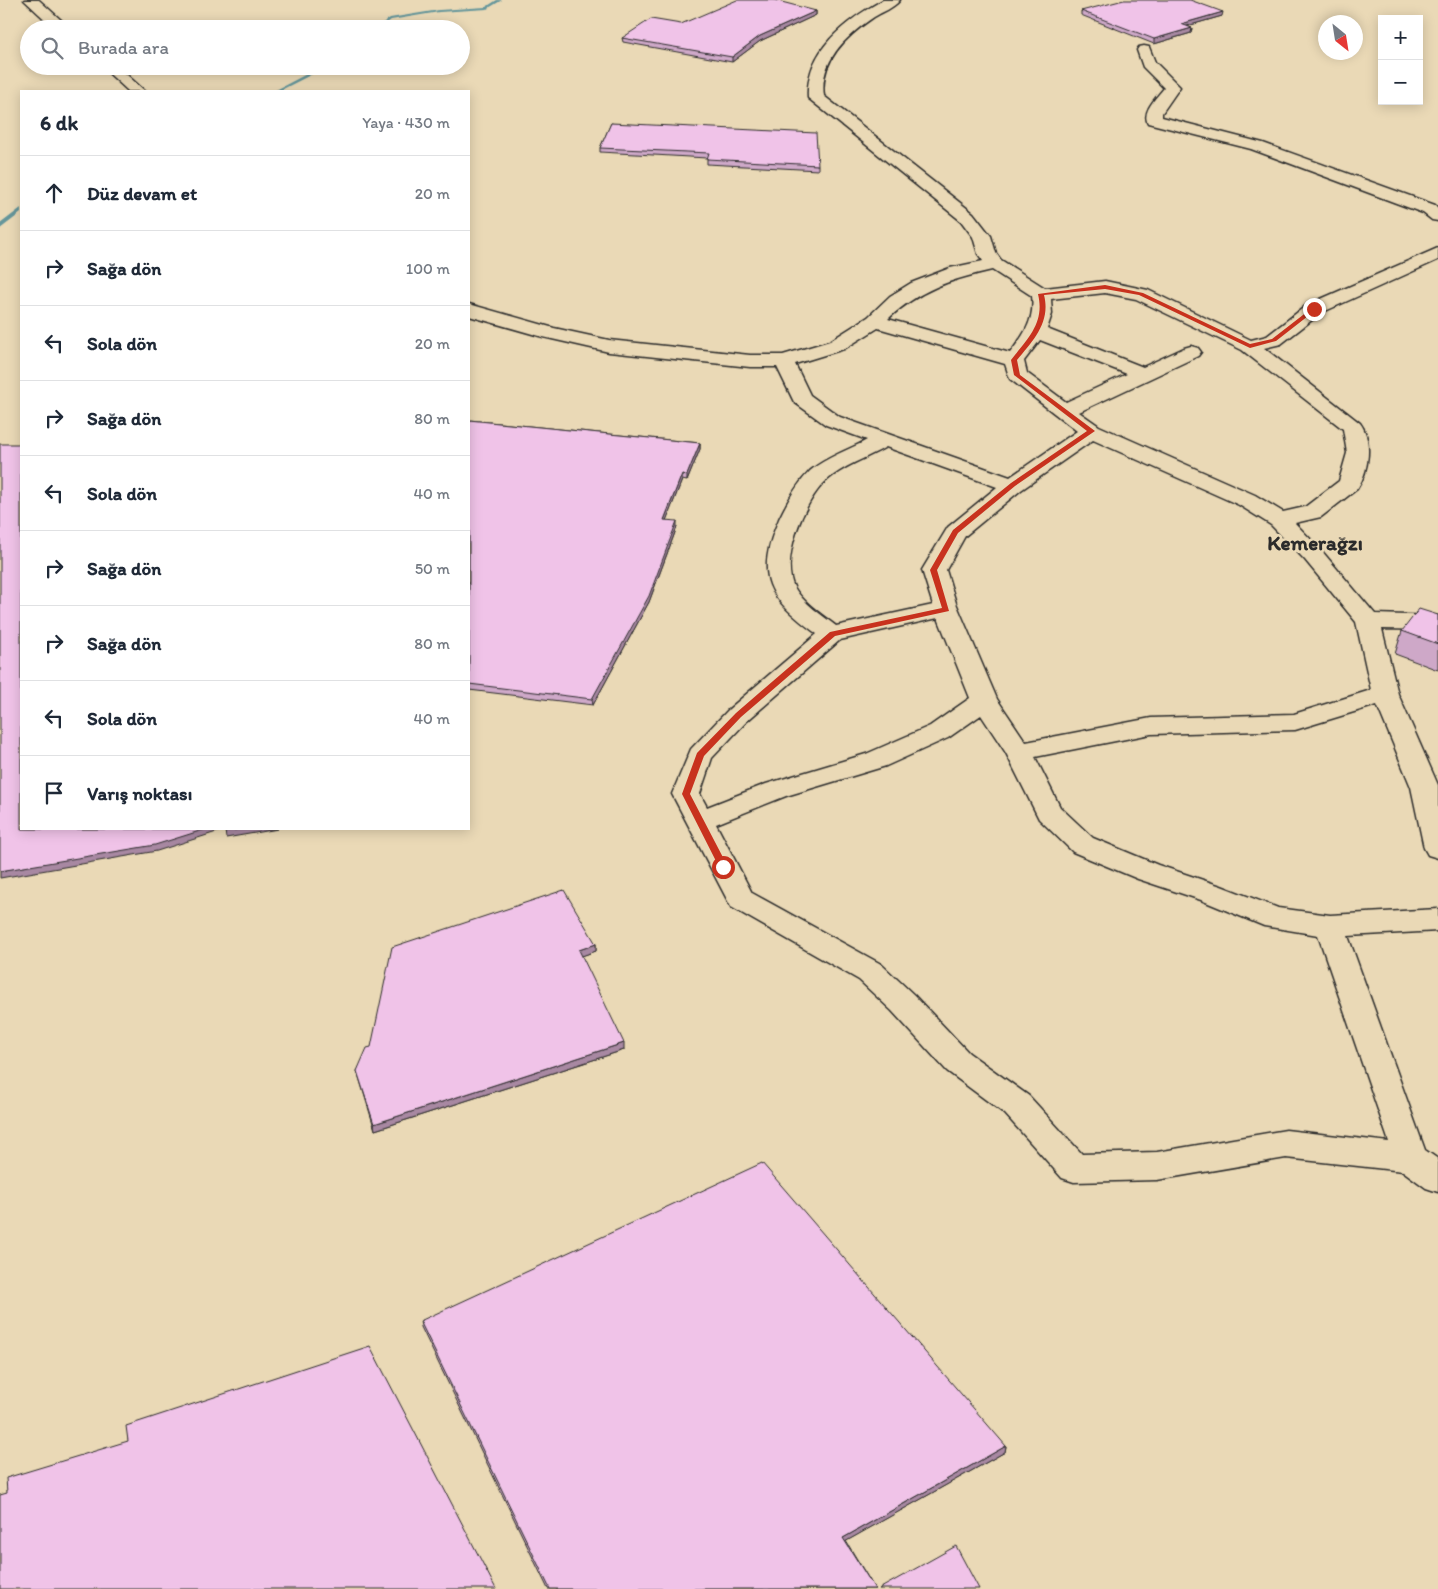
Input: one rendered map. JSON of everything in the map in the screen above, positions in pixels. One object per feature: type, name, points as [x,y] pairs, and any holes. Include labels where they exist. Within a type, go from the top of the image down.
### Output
[{"type":"street","points":[[30,0],[53,20]]},
{"type":"street","points":[[893,0],[852,25],[824,59],[815,82],[816,98],[967,218],[982,236],[987,254],[995,264],[1041,294],[1105,287],[1141,294],[1250,346],[1353,427],[1358,453],[1349,484],[1314,512],[1279,520]]},
{"type":"street","points":[[1144,50],[1148,64],[1172,88],[1154,113],[1154,120],[1258,146],[1428,209],[1438,216]]},
{"type":"street","points":[[118,75],[136,90]]},
{"type":"street","points":[[1250,346],[1274,340],[1314,309],[1438,253]]},
{"type":"street","points":[[470,310],[550,333],[609,346],[750,361],[784,361],[837,345],[875,320],[898,300],[918,287],[957,272],[995,264]]},
{"type":"street","points":[[1014,360],[1037,332],[1044,306],[1041,294]]},
{"type":"street","points":[[875,320],[1014,360]]},
{"type":"street","points":[[1037,332],[1144,374]]},
{"type":"street","points":[[1064,411],[1191,352]]},
{"type":"street","points":[[1014,360],[1017,375],[1092,431],[1247,500],[1279,520],[1313,555],[1368,621],[1385,694],[1425,787],[1438,848]]},
{"type":"street","points":[[784,361],[801,398],[832,421],[1013,485]]},
{"type":"street","points":[[1092,431],[1013,485],[956,532],[934,570],[946,610],[968,658],[984,700],[1019,752],[1049,812],[1083,845],[1148,872],[1212,893],[1274,918],[1330,926],[1438,920]]},
{"type":"street","points":[[832,634],[804,614],[784,594],[776,564],[781,542],[804,492],[822,473],[884,440]]},
{"type":"street","points":[[946,610],[832,634],[738,715],[700,755],[686,794],[741,900],[870,972],[904,1002],[958,1062],[1018,1105],[1074,1168],[1157,1166],[1286,1144],[1410,1158],[1438,1178]]},
{"type":"street","points":[[1368,621],[1438,623]]},
{"type":"street","points":[[1019,752],[1151,726],[1295,722],[1385,694]]},
{"type":"street","points":[[700,820],[776,790],[876,760],[938,732],[984,700]]},
{"type":"street","points":[[1330,926],[1410,1158]]},
{"type":"building","points":[[737,0],[774,0],[816,11],[760,36],[732,57],[622,38],[651,19],[681,24]]},
{"type":"building","points":[[1124,0],[1190,0],[1223,12],[1181,24],[1192,28],[1154,39],[1081,11]]},
{"type":"building","points":[[611,123],[816,133],[818,165],[707,159],[709,153],[600,148]]},
{"type":"building","points":[[470,420],[700,443],[687,475],[682,474],[664,520],[677,521],[649,596],[592,699],[470,684]]},
{"type":"building","points":[[0,444],[20,444],[20,830],[203,830],[155,845],[0,871]]},
{"type":"building","points":[[1419,609],[1438,615],[1438,644],[1402,631]]},
{"type":"building","points":[[564,890],[596,944],[579,950],[624,1043],[374,1124],[357,1071],[367,1048],[371,1047],[392,947]]},
{"type":"building","points":[[762,1163],[1006,1446],[843,1538],[875,1589],[550,1589],[420,1321]]},
{"type":"building","points":[[370,1346],[496,1589],[0,1589],[0,1495],[7,1493],[6,1478],[128,1441],[126,1426]]},
{"type":"building","points":[[956,1546],[979,1589],[879,1589]]},
{"type":"waterway","points":[[389,20],[439,11],[487,8],[500,0]]},
{"type":"waterway","points":[[278,90],[308,75]]},
{"type":"waterway","points":[[0,227],[20,211]]},
{"type":"district","name":"Kemerağzı","points":[[1315,542]]},
{"type":"route","points":[[723,867],[686,794],[700,755],[738,715],[832,634],[946,610],[934,570],[956,532],[1013,485],[1092,431],[1046,399],[1017,375],[1014,360],[1037,332],[1044,306],[1041,294],[1105,287],[1141,294],[1250,346],[1274,340],[1314,309]]}]
